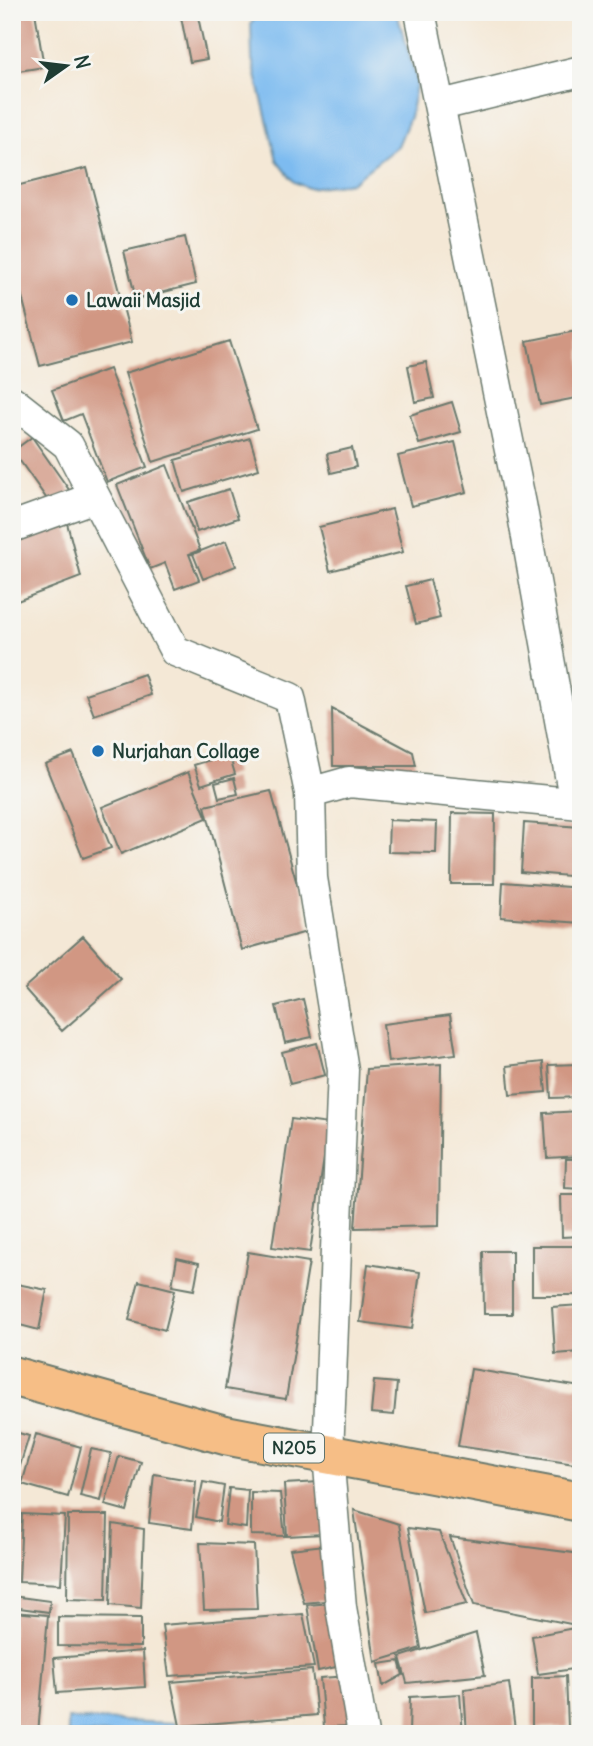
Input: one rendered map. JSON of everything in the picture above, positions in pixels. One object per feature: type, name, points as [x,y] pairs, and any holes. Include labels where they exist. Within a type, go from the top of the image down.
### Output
[{"type":"highway","name":"N205","points":[[12,1376],[225,1435],[581,1502]]},
{"type":"street","points":[[310,793],[349,782],[578,803],[521,503],[420,12]]},
{"type":"street","points":[[441,105],[581,71]]},
{"type":"street","points":[[12,401],[68,445],[175,650],[290,698],[310,793],[312,878],[343,1070],[328,1455],[341,1607],[363,1734]]},
{"type":"street","points":[[12,527],[95,497]]},
{"type":"water","points":[[258,12],[396,12],[417,81],[410,117],[398,146],[351,183],[308,188],[294,182],[277,160],[252,59],[251,24]]},
{"type":"water","points":[[68,1719],[175,1723],[174,1734],[68,1734]]},
{"type":"building","points":[[35,12],[44,67],[12,72],[12,14]]},
{"type":"building","points":[[140,12],[163,12],[163,13],[141,18]]},
{"type":"building","points":[[180,12],[197,12],[207,59],[190,62]]},
{"type":"building","name":"Lawaii Masjid","points":[[87,168],[132,342],[40,366],[12,258],[12,187]]},
{"type":"building","points":[[185,237],[196,284],[136,299],[124,251]]},
{"type":"building","points":[[581,330],[581,397],[540,405],[527,341]]},
{"type":"building","points":[[229,341],[257,429],[153,462],[125,373]]},
{"type":"building","points":[[426,362],[434,398],[415,402],[408,366]]},
{"type":"building","points":[[109,369],[147,467],[107,482],[81,414],[64,421],[52,390]]},
{"type":"building","points":[[452,402],[461,432],[419,444],[410,415]]},
{"type":"building","points":[[32,437],[72,494],[49,502],[13,451]]},
{"type":"building","points":[[250,438],[259,469],[184,492],[175,460]]},
{"type":"building","points":[[455,442],[467,492],[411,506],[398,456]]},
{"type":"building","points":[[352,448],[356,467],[331,473],[327,454]]},
{"type":"building","points":[[167,465],[200,550],[189,554],[199,580],[175,589],[165,563],[150,569],[117,485]]},
{"type":"building","points":[[229,489],[238,518],[197,532],[188,502]]},
{"type":"building","points":[[392,509],[403,552],[330,571],[319,527]]},
{"type":"building","points":[[67,523],[81,577],[12,603],[12,542]]},
{"type":"building","points":[[226,541],[236,566],[203,579],[193,554]]},
{"type":"building","points":[[430,580],[440,618],[416,624],[406,586]]},
{"type":"building","points":[[144,674],[151,695],[94,715],[86,694]]},
{"type":"building","points":[[332,709],[413,752],[416,766],[333,766]]},
{"type":"building","points":[[73,753],[111,848],[83,858],[45,764]]},
{"type":"building","points":[[229,754],[235,774],[201,785],[194,765]]},
{"type":"building","points":[[188,772],[207,818],[121,854],[102,807]]},
{"type":"building","points":[[234,778],[238,794],[219,798],[215,783]]},
{"type":"building","points":[[271,791],[310,931],[242,950],[205,806]]},
{"type":"building","points":[[452,813],[495,814],[494,884],[451,884]]},
{"type":"building","points":[[389,820],[437,822],[436,853],[388,852]]},
{"type":"building","points":[[524,823],[581,827],[581,877],[521,872]]},
{"type":"building","points":[[503,882],[581,888],[581,923],[501,917]]},
{"type":"building","points":[[83,936],[121,979],[62,1031],[24,988]]},
{"type":"building","points":[[303,999],[312,1037],[285,1043],[276,1006]]},
{"type":"building","points":[[450,1015],[456,1054],[388,1062],[383,1024]]},
{"type":"building","points":[[317,1043],[325,1075],[290,1084],[282,1052]]},
{"type":"building","points":[[543,1062],[546,1092],[510,1095],[507,1066]]},
{"type":"building","points":[[441,1064],[439,1226],[355,1228],[367,1069]]},
{"type":"building","points":[[579,1064],[581,1097],[551,1098],[549,1065]]},
{"type":"building","points":[[581,1111],[581,1156],[547,1158],[544,1113]]},
{"type":"building","points":[[291,1119],[329,1124],[310,1252],[272,1247]]},
{"type":"building","points":[[566,1159],[581,1159],[581,1189],[565,1188]]},
{"type":"building","points":[[561,1195],[581,1195],[581,1236],[562,1237]]},
{"type":"building","points":[[532,1246],[581,1246],[581,1295],[532,1295]]},
{"type":"building","points":[[483,1251],[512,1251],[512,1314],[484,1314]]},
{"type":"building","points":[[248,1252],[309,1262],[286,1399],[225,1389]]},
{"type":"building","points":[[177,1258],[199,1263],[194,1290],[172,1286]]},
{"type":"building","points":[[368,1264],[420,1272],[412,1329],[360,1322]]},
{"type":"building","points":[[139,1281],[175,1290],[165,1330],[129,1320]]},
{"type":"building","points":[[12,1283],[47,1290],[39,1330],[12,1323]]},
{"type":"building","points":[[581,1305],[581,1352],[555,1354],[552,1307]]},
{"type":"building","points":[[471,1369],[581,1387],[581,1465],[458,1446]]},
{"type":"building","points":[[374,1381],[397,1383],[394,1415],[371,1413]]},
{"type":"building","points":[[12,1431],[29,1436],[16,1479],[12,1478]]},
{"type":"building","points":[[36,1434],[81,1447],[68,1497],[22,1484]]},
{"type":"building","points":[[91,1449],[111,1453],[101,1501],[80,1496]]},
{"type":"building","points":[[119,1456],[141,1462],[127,1511],[105,1505]]},
{"type":"building","points":[[154,1474],[196,1481],[192,1529],[149,1523]]},
{"type":"building","points":[[203,1482],[224,1486],[219,1522],[196,1517]]},
{"type":"building","points":[[320,1482],[323,1534],[287,1536],[284,1484]]},
{"type":"building","points":[[229,1488],[248,1490],[246,1528],[225,1525]]},
{"type":"building","points":[[251,1492],[280,1493],[285,1536],[251,1535]]},
{"type":"building","points":[[354,1510],[399,1524],[421,1648],[375,1662]]},
{"type":"building","points":[[22,1514],[65,1516],[61,1584],[19,1582]]},
{"type":"building","points":[[68,1515],[108,1515],[106,1600],[67,1599]]},
{"type":"building","points":[[113,1524],[144,1529],[141,1608],[110,1605]]},
{"type":"building","points":[[408,1528],[439,1532],[467,1604],[425,1613]]},
{"type":"building","points":[[450,1537],[581,1554],[581,1626],[474,1605]]},
{"type":"building","points":[[200,1543],[254,1545],[257,1609],[204,1610]]},
{"type":"building","points":[[324,1545],[335,1600],[304,1603],[290,1549]]},
{"type":"building","points":[[12,1596],[50,1601],[49,1612],[12,1607]]},
{"type":"building","points":[[332,1603],[345,1665],[318,1671],[307,1605]]},
{"type":"building","points":[[12,1612],[48,1615],[38,1734],[12,1734]]},
{"type":"building","points":[[303,1614],[314,1667],[169,1676],[162,1625]]},
{"type":"building","points":[[58,1617],[141,1618],[141,1647],[58,1646]]},
{"type":"building","points":[[581,1629],[581,1668],[538,1674],[532,1636]]},
{"type":"building","points":[[476,1633],[485,1675],[407,1683],[400,1657]]},
{"type":"building","points":[[143,1651],[145,1687],[57,1693],[54,1658]]},
{"type":"building","points":[[399,1661],[403,1675],[383,1686],[379,1664]]},
{"type":"building","points":[[312,1670],[317,1715],[180,1726],[171,1682]]},
{"type":"building","points":[[350,1676],[353,1726],[324,1727],[320,1678]]},
{"type":"building","points":[[566,1676],[568,1727],[532,1728],[532,1678]]},
{"type":"building","points":[[509,1683],[515,1729],[467,1734],[464,1689]]},
{"type":"building","points":[[460,1694],[463,1734],[409,1734],[410,1697]]},
{"type":"place","name":"Lawaii Masjid","points":[[72,300]]},
{"type":"place","name":"Nurjahan Collage","points":[[98,751]]}]
